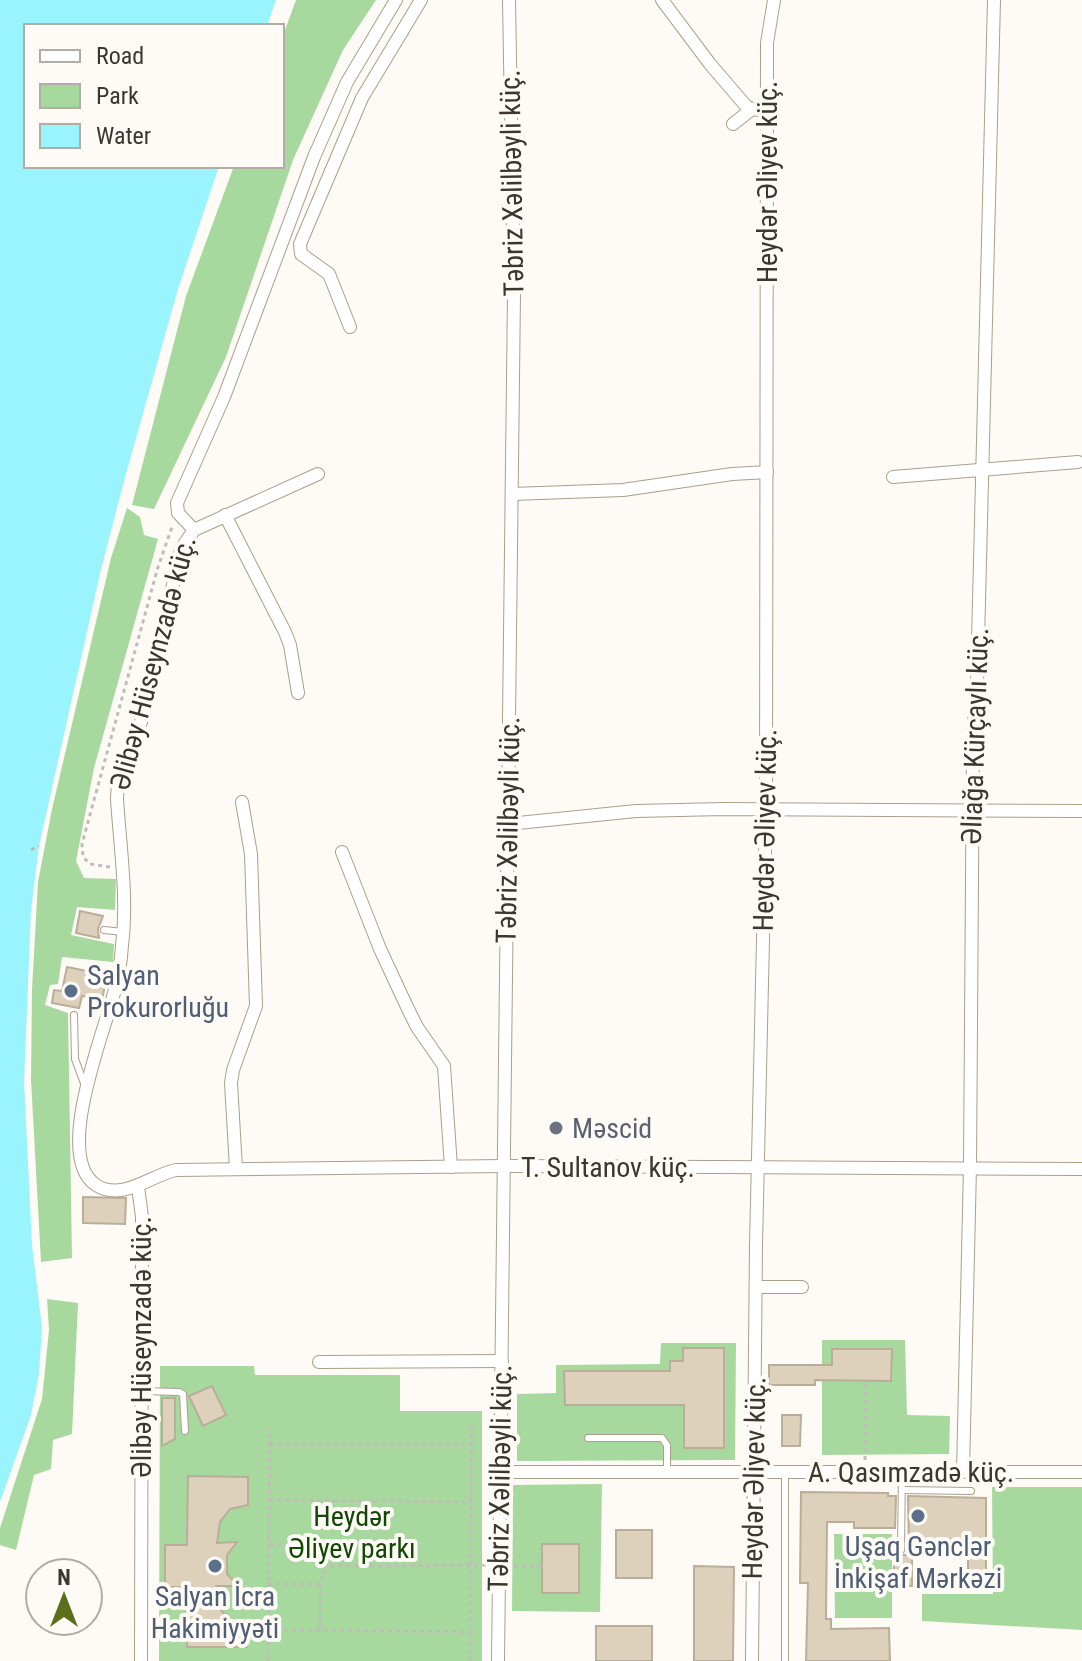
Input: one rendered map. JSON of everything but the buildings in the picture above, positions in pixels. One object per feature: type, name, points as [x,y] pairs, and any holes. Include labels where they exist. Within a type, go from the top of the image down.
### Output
[{"type":"street","name":"Əlibəy Hüseynzadə küç.","points":[[141,1661],[142,1217],[138,1187],[107,1189],[88,1179],[82,1167],[79,1144],[87,1090],[115,990],[123,932],[118,781],[141,722],[181,549],[194,530],[178,513],[180,493],[224,397],[314,157],[347,82],[396,0]]},
{"type":"street","points":[[350,327],[329,274],[301,254],[300,244],[362,98],[421,0]]},
{"type":"street","name":"Təbriz Xəlilbəyli küç.","points":[[498,1661],[514,293],[509,0]]},
{"type":"street","points":[[662,0],[710,64],[752,109],[767,111]]},
{"type":"street","name":"Heydər Əliyev küç.","points":[[752,1661],[766,809],[767,43],[774,0]]},
{"type":"street","name":"Əliağa Kürçaylı küç.","points":[[963,1472],[970,1167],[971,810],[994,0]]},
{"type":"street","points":[[733,124],[752,109]]},
{"type":"street","points":[[893,477],[1078,462]]},
{"type":"street","points":[[512,494],[598,492],[767,472]]},
{"type":"street","points":[[194,530],[318,474]]},
{"type":"street","points":[[225,515],[285,632],[298,693]]},
{"type":"street","points":[[236,1169],[231,1083],[254,1016],[257,980],[251,854],[242,802]]},
{"type":"street","points":[[508,824],[636,811],[1082,811]]},
{"type":"street","points":[[342,852],[380,949],[408,1009],[444,1066],[451,1167]]},
{"type":"street","name":"T. Sultanov küç.","points":[[138,1187],[163,1172],[176,1170],[504,1166],[1082,1169]]},
{"type":"street","points":[[756,1287],[802,1287]]},
{"type":"street","points":[[319,1362],[502,1361]]},
{"type":"street","name":"A. Qasımzadə küç.","points":[[501,1472],[1082,1472]]},
{"type":"lane","points":[[104,930],[123,932]]},
{"type":"lane","points":[[74,1015],[75,1059],[87,1090]]},
{"type":"lane","points":[[142,1391],[183,1394],[185,1431]]},
{"type":"lane","points":[[588,1438],[662,1438],[667,1445],[667,1472]]},
{"type":"lane","points":[[785,1471],[785,1661]]},
{"type":"lane","points":[[901,1550],[902,1472]]},
{"type":"lane","points":[[902,1490],[971,1491]]},
{"type":"path","points":[[121,868],[90,864],[83,857],[82,844],[158,567],[178,513]]},
{"type":"path","points":[[31,850],[39,846]]},
{"type":"path","points":[[865,1381],[865,1472]]},
{"type":"path","points":[[470,1661],[472,1421]]},
{"type":"path","points":[[268,1661],[270,1427]]},
{"type":"path","points":[[269,1445],[472,1445]]},
{"type":"path","points":[[269,1500],[471,1502]]},
{"type":"path","points":[[269,1544],[314,1546],[327,1566]]},
{"type":"path","points":[[327,1566],[542,1566]]},
{"type":"path","points":[[320,1631],[320,1584],[327,1566]]},
{"type":"path","points":[[268,1584],[320,1584]]},
{"type":"path","points":[[268,1630],[470,1632]]},
{"type":"green space","points":[[296,0],[376,0],[343,50],[293,160],[226,357],[154,509],[132,505],[186,296],[233,168],[284,168],[284,33]]},
{"type":"green space","points":[[127,508],[140,517],[144,535],[158,539],[94,768],[76,861],[84,878],[116,879],[115,910],[77,907],[71,935],[114,944],[113,962],[62,957],[58,984],[50,985],[45,1005],[68,1013],[72,1258],[41,1262],[31,1080],[38,882],[111,558]]},
{"type":"green space","points":[[47,1299],[78,1303],[72,1434],[53,1440],[51,1469],[34,1475],[16,1550],[0,1545],[0,1528],[42,1399],[49,1330]]},
{"type":"green space","points":[[822,1340],[905,1340],[907,1415],[950,1416],[949,1454],[822,1455]]},
{"type":"green space","points":[[661,1343],[736,1343],[735,1460],[517,1461],[517,1394],[556,1393],[556,1365],[660,1364]]},
{"type":"green space","name":"Heydər Əliyev parkı","points":[[160,1366],[254,1366],[255,1375],[400,1375],[400,1411],[482,1411],[482,1661],[159,1661]]},
{"type":"green space","points":[[602,1484],[600,1612],[512,1611],[513,1485]]},
{"type":"green space","points":[[992,1487],[1082,1487],[1082,1630],[922,1621],[922,1594],[993,1594]]},
{"type":"green space","points":[[834,1534],[892,1534],[892,1618],[835,1618]]},
{"type":"water","points":[[0,0],[276,0],[268,24],[24,24],[24,168],[218,168],[178,289],[124,481],[101,569],[39,846],[31,910],[24,1082],[32,1245],[42,1328],[39,1374],[31,1415],[0,1502]]},
{"type":"place","name":"Salyan Prokurorluğu","points":[[71,991]]},
{"type":"place","name":"Məscid","points":[[556,1128]]},
{"type":"place","name":"Uşaq Gənclər İnkişaf Mərkəzi","points":[[918,1516]]},
{"type":"place","name":"Salyan İcra Hakimiyyəti","points":[[215,1566]]}]
